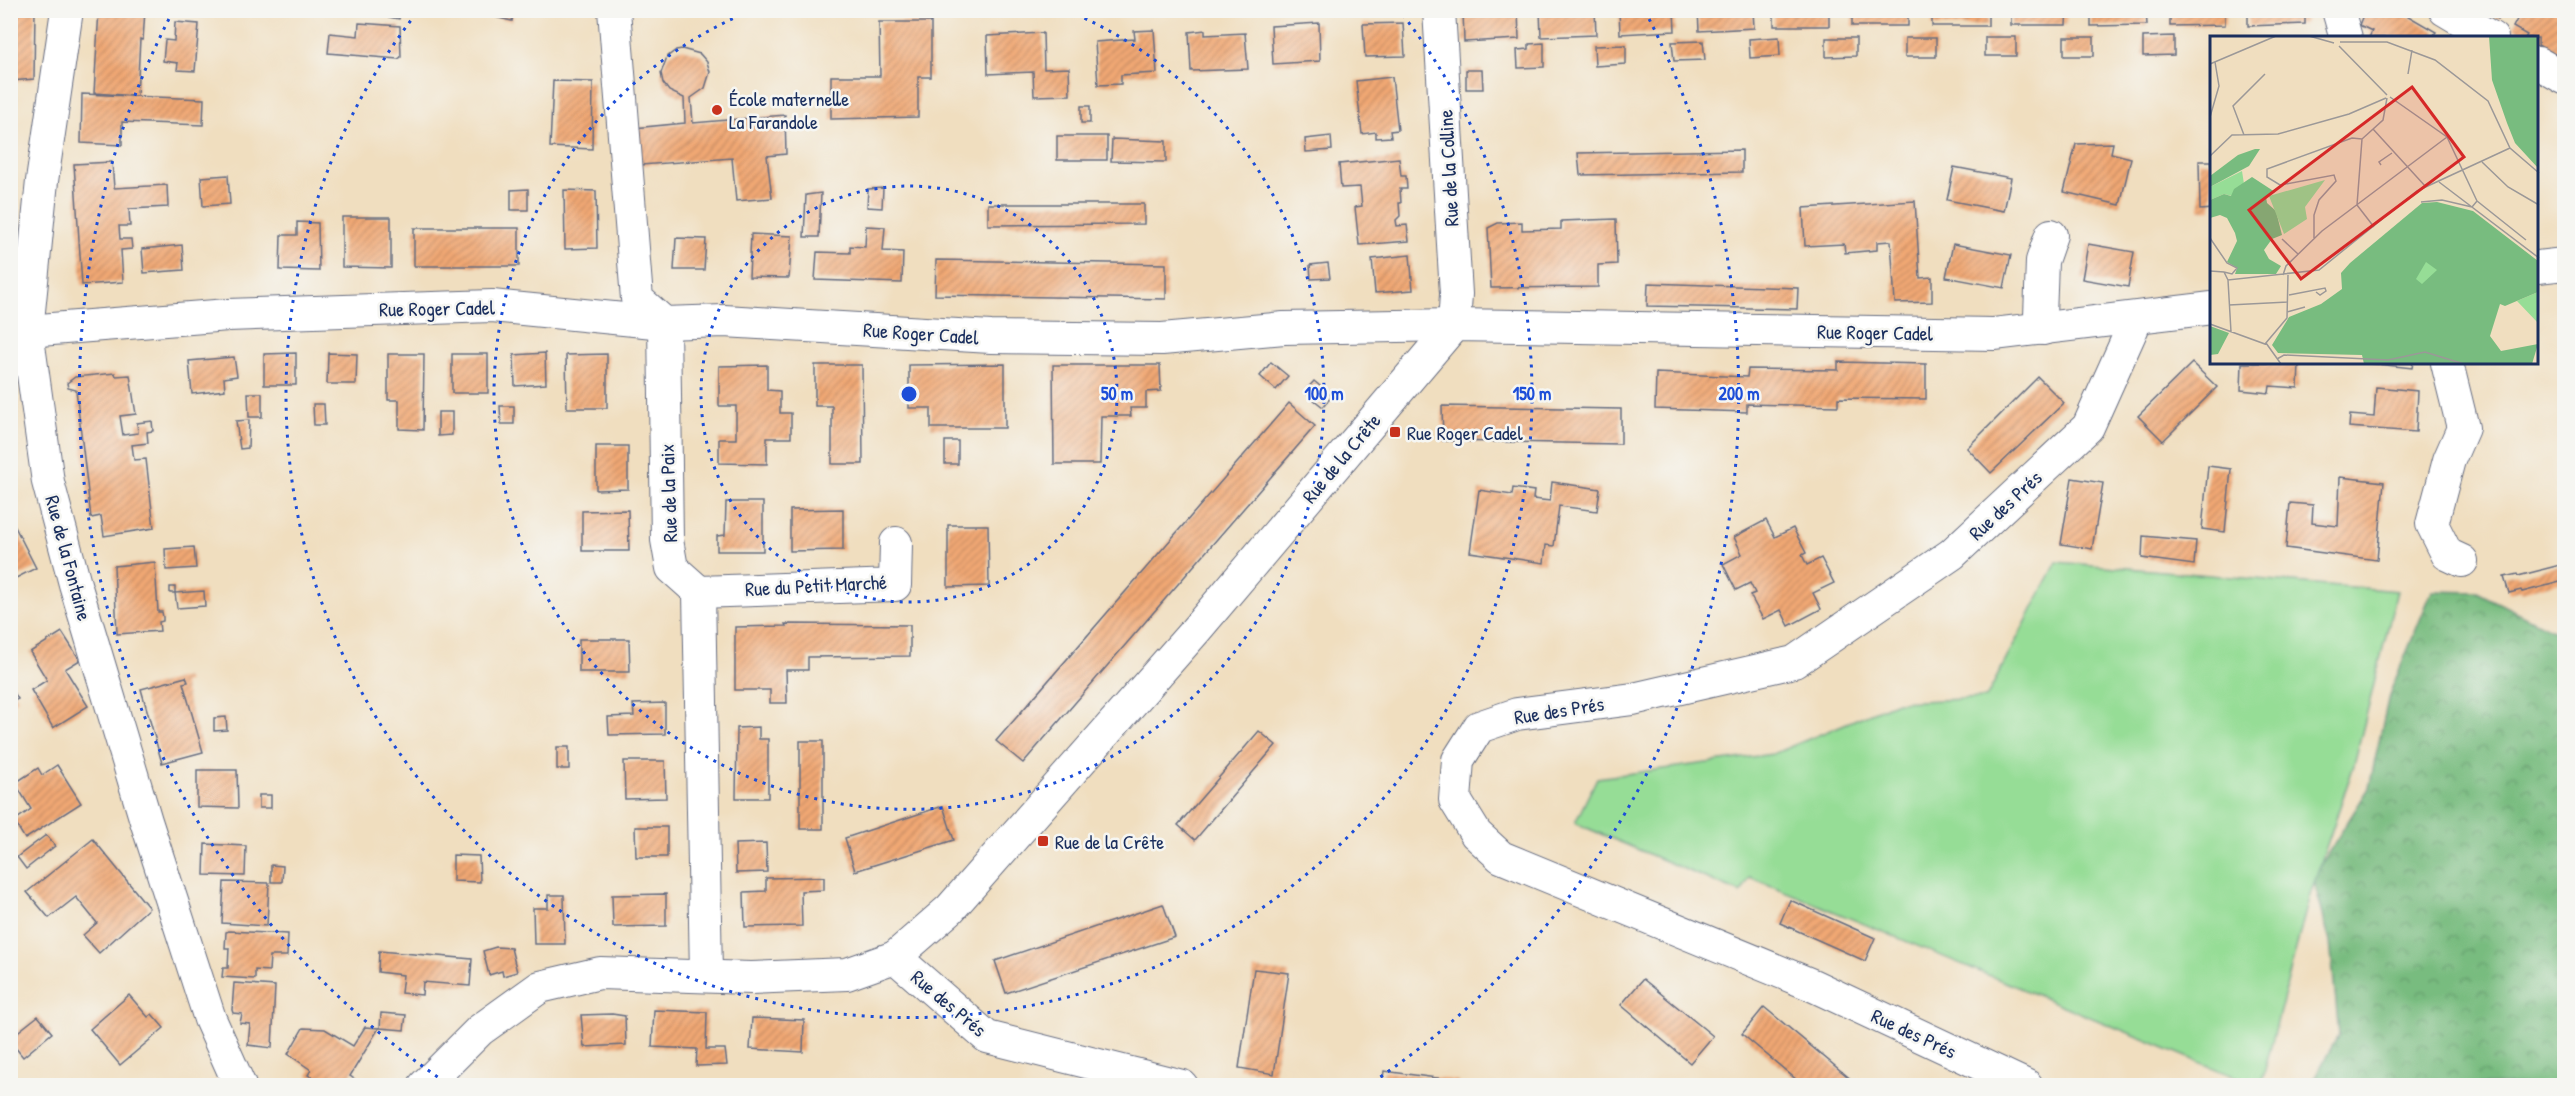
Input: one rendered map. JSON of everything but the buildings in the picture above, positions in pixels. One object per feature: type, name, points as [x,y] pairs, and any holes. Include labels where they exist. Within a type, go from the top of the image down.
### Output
[{"type":"street","name":"Rue de la Fontaine","points":[[67,10],[42,181],[27,331],[48,482],[75,584],[210,1019],[240,1086]]},
{"type":"street","points":[[614,10],[637,299],[664,323]]},
{"type":"street","name":"Rue de la Colline","points":[[1439,10],[1456,294],[1454,325]]},
{"type":"street","points":[[2338,10],[2345,36]]},
{"type":"street","points":[[2445,10],[2489,36]]},
{"type":"street","points":[[2539,64],[2565,78]]},
{"type":"street","points":[[2043,329],[2040,317],[2042,261],[2051,235]]},
{"type":"street","points":[[2539,267],[2565,264]]},
{"type":"street","name":"Rue Roger Cadel","points":[[27,331],[228,315],[492,306],[664,323],[724,321],[992,337],[1162,339],[1284,328],[1454,325],[1994,334],[2210,308]]},
{"type":"street","name":"Rue des Prés","points":[[2027,1086],[1812,985],[1501,857],[1476,834],[1455,800],[1458,760],[1479,727],[1517,714],[1634,699],[1794,662],[1953,555],[2088,427],[2137,318]]},
{"type":"street","name":"Rue de la Paix","points":[[664,323],[667,540],[672,568],[699,592]]},
{"type":"street","name":"Rue de la Crête","points":[[424,1086],[480,1030],[540,987],[600,973],[751,978],[847,974],[895,957],[950,909],[1195,631],[1454,325]]},
{"type":"street","points":[[2446,364],[2463,428],[2450,460],[2432,524],[2447,554],[2462,561]]},
{"type":"street","name":"Rue du Petit Marché","points":[[699,592],[895,585],[896,543]]},
{"type":"street","points":[[699,592],[706,975]]},
{"type":"street","name":"Rue des Prés","points":[[895,957],[987,1037],[1182,1086]]},
{"type":"green space","points":[[2057,562],[2397,591],[2354,765],[2309,898],[2261,1085],[2255,1085],[1750,877],[1741,893],[1575,823],[1597,778],[1773,754],[1897,702],[1986,698]]},
{"type":"green space","points":[[2432,591],[2477,592],[2564,636],[2564,1085],[2310,1086],[2339,1034],[2330,942],[2313,877],[2369,788],[2389,695]]},
{"type":"place","name":"École maternelle La Farandole","points":[[717,110]]},
{"type":"place","name":"Rue Roger Cadel","points":[[1395,432]]},
{"type":"place","name":"Rue de la Crête","points":[[1043,841]]}]
